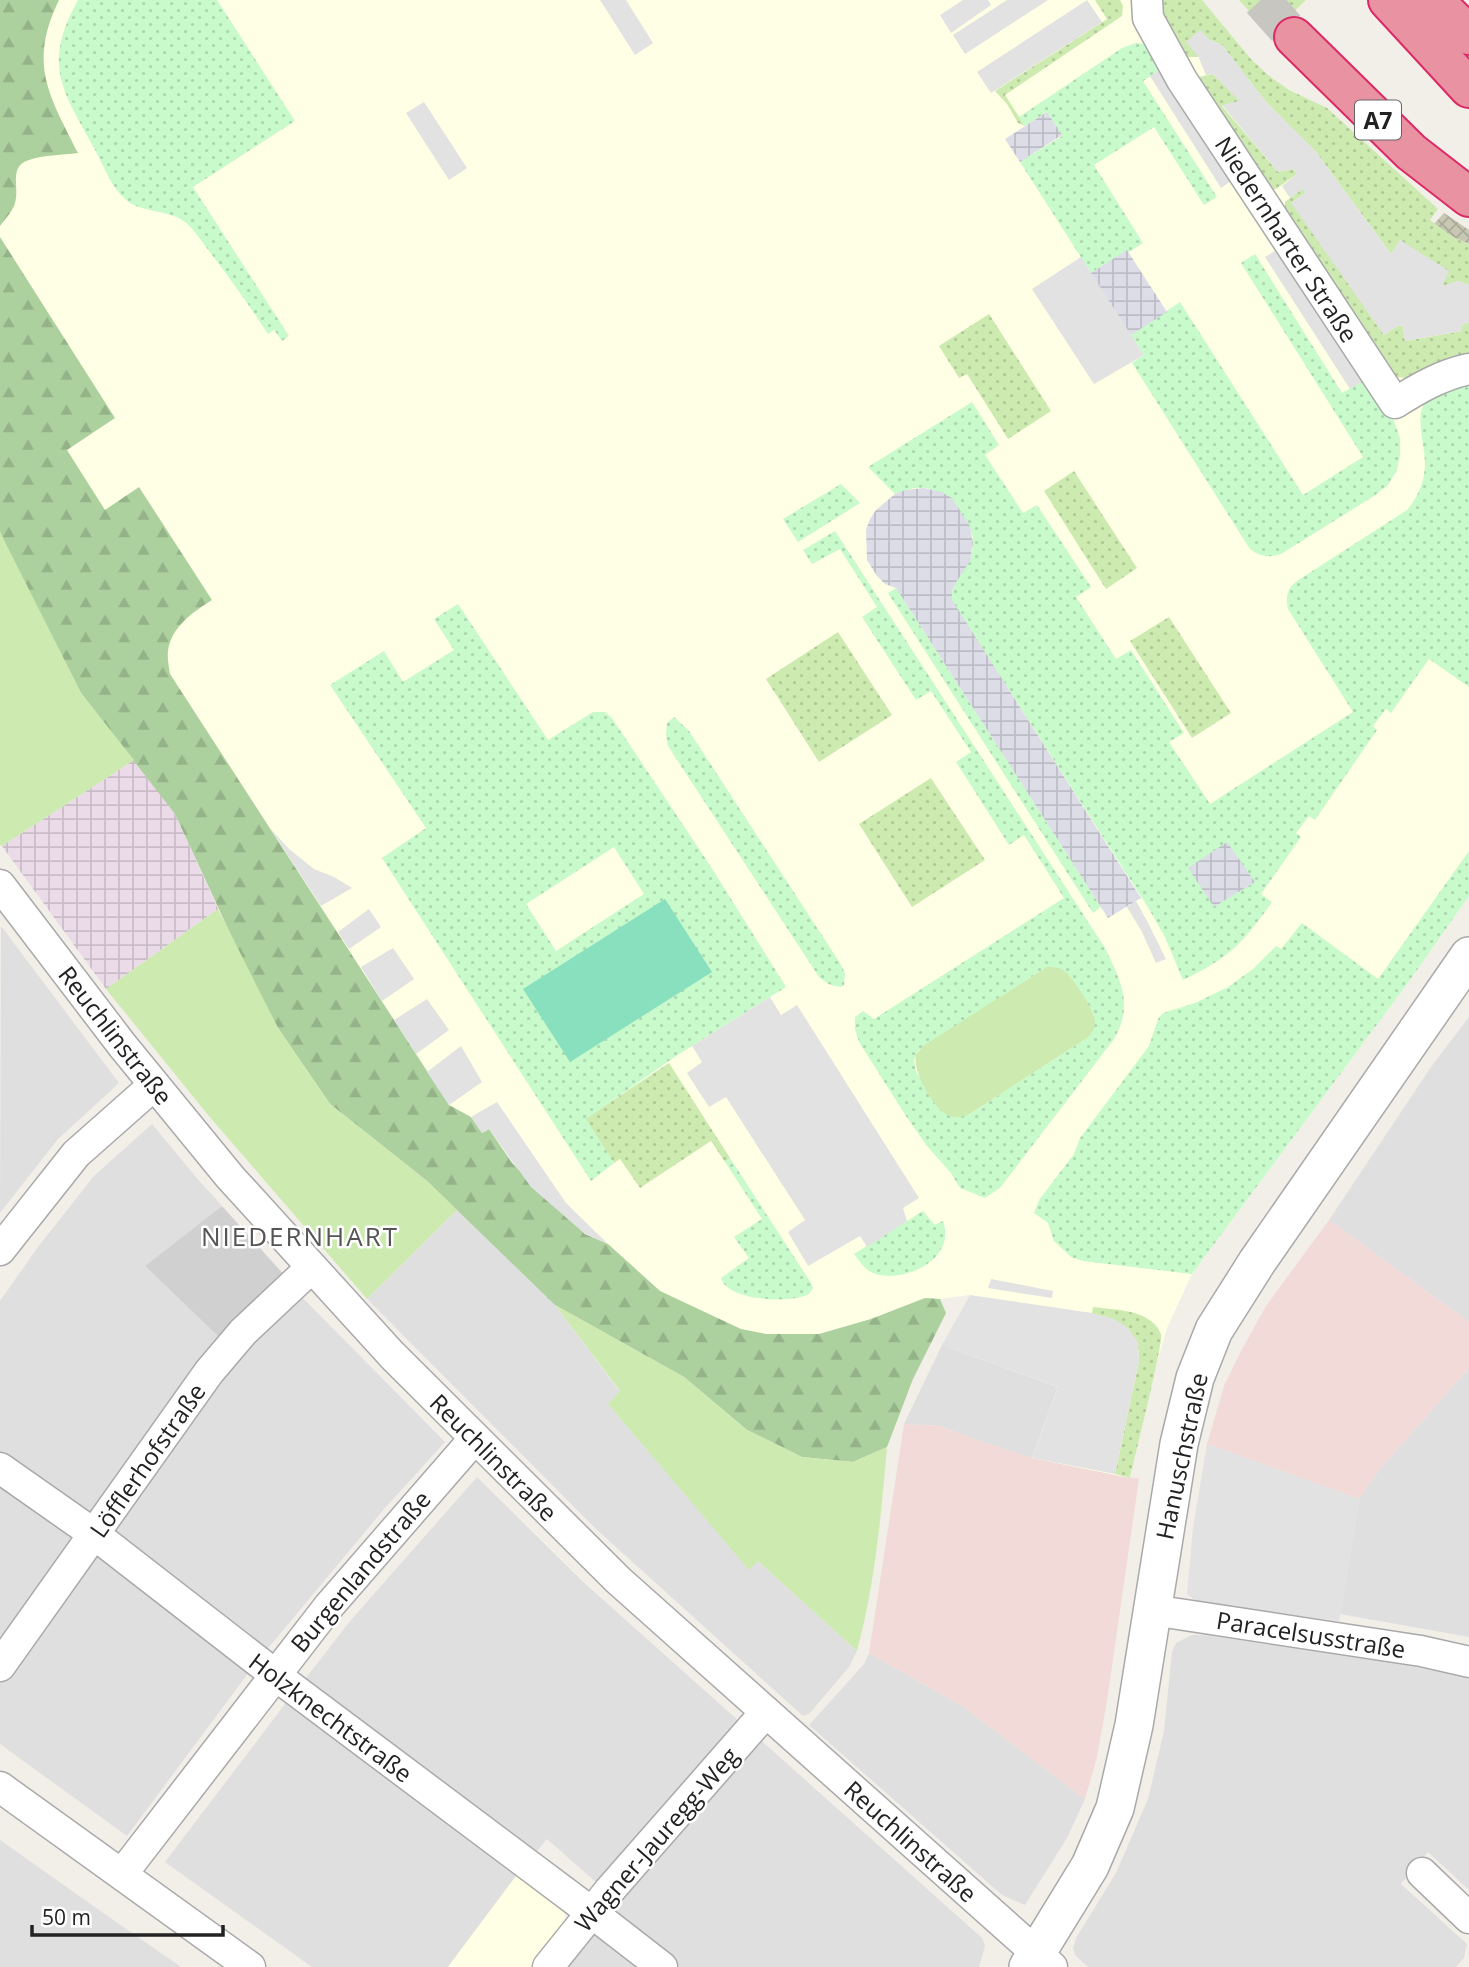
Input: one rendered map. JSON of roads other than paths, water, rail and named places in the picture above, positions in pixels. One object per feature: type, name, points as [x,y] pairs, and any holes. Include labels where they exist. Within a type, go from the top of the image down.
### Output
[{"type":"highway","points":[[1388,0],[1469,89]]},
{"type":"highway","points":[[1433,0],[1469,35]]},
{"type":"highway","name":"A7","points":[[1294,37],[1411,152],[1469,197]]},
{"type":"street","name":"Niedernharter Straße","points":[[1147,0],[1148,18],[1182,80],[1395,403],[1433,381],[1469,369]]},
{"type":"street","name":"Reuchlinstraße","points":[[0,885],[154,1085],[230,1177],[392,1355],[618,1580],[1039,1962]]},
{"type":"street","name":"Hanuschstraße","points":[[1039,1962],[1090,1866],[1115,1808],[1132,1737],[1178,1444],[1195,1378],[1214,1330],[1264,1251],[1469,956]]},
{"type":"street","points":[[0,1250],[76,1154],[154,1085]]},
{"type":"street","name":"Löfflerhofstraße","points":[[0,1667],[222,1355],[311,1268]]},
{"type":"street","name":"Burgenlandstraße","points":[[122,1874],[274,1674],[363,1566],[475,1438]]},
{"type":"street","name":"Holzknechtstraße","points":[[0,1468],[94,1534],[274,1674],[662,1967]]},
{"type":"street","name":"Paracelsusstraße","points":[[1152,1610],[1467,1659]]},
{"type":"street","name":"Wagner-Jauregg-Weg","points":[[548,1967],[591,1912],[766,1712]]},
{"type":"street","points":[[0,1787],[250,1967]]},
{"type":"street","points":[[1422,1873],[1469,1918]]},
{"type":"tunnel","points":[[1261,0],[1294,37]]},
{"type":"district","name":"NIEDERNHART","points":[[300,1236]]}]
